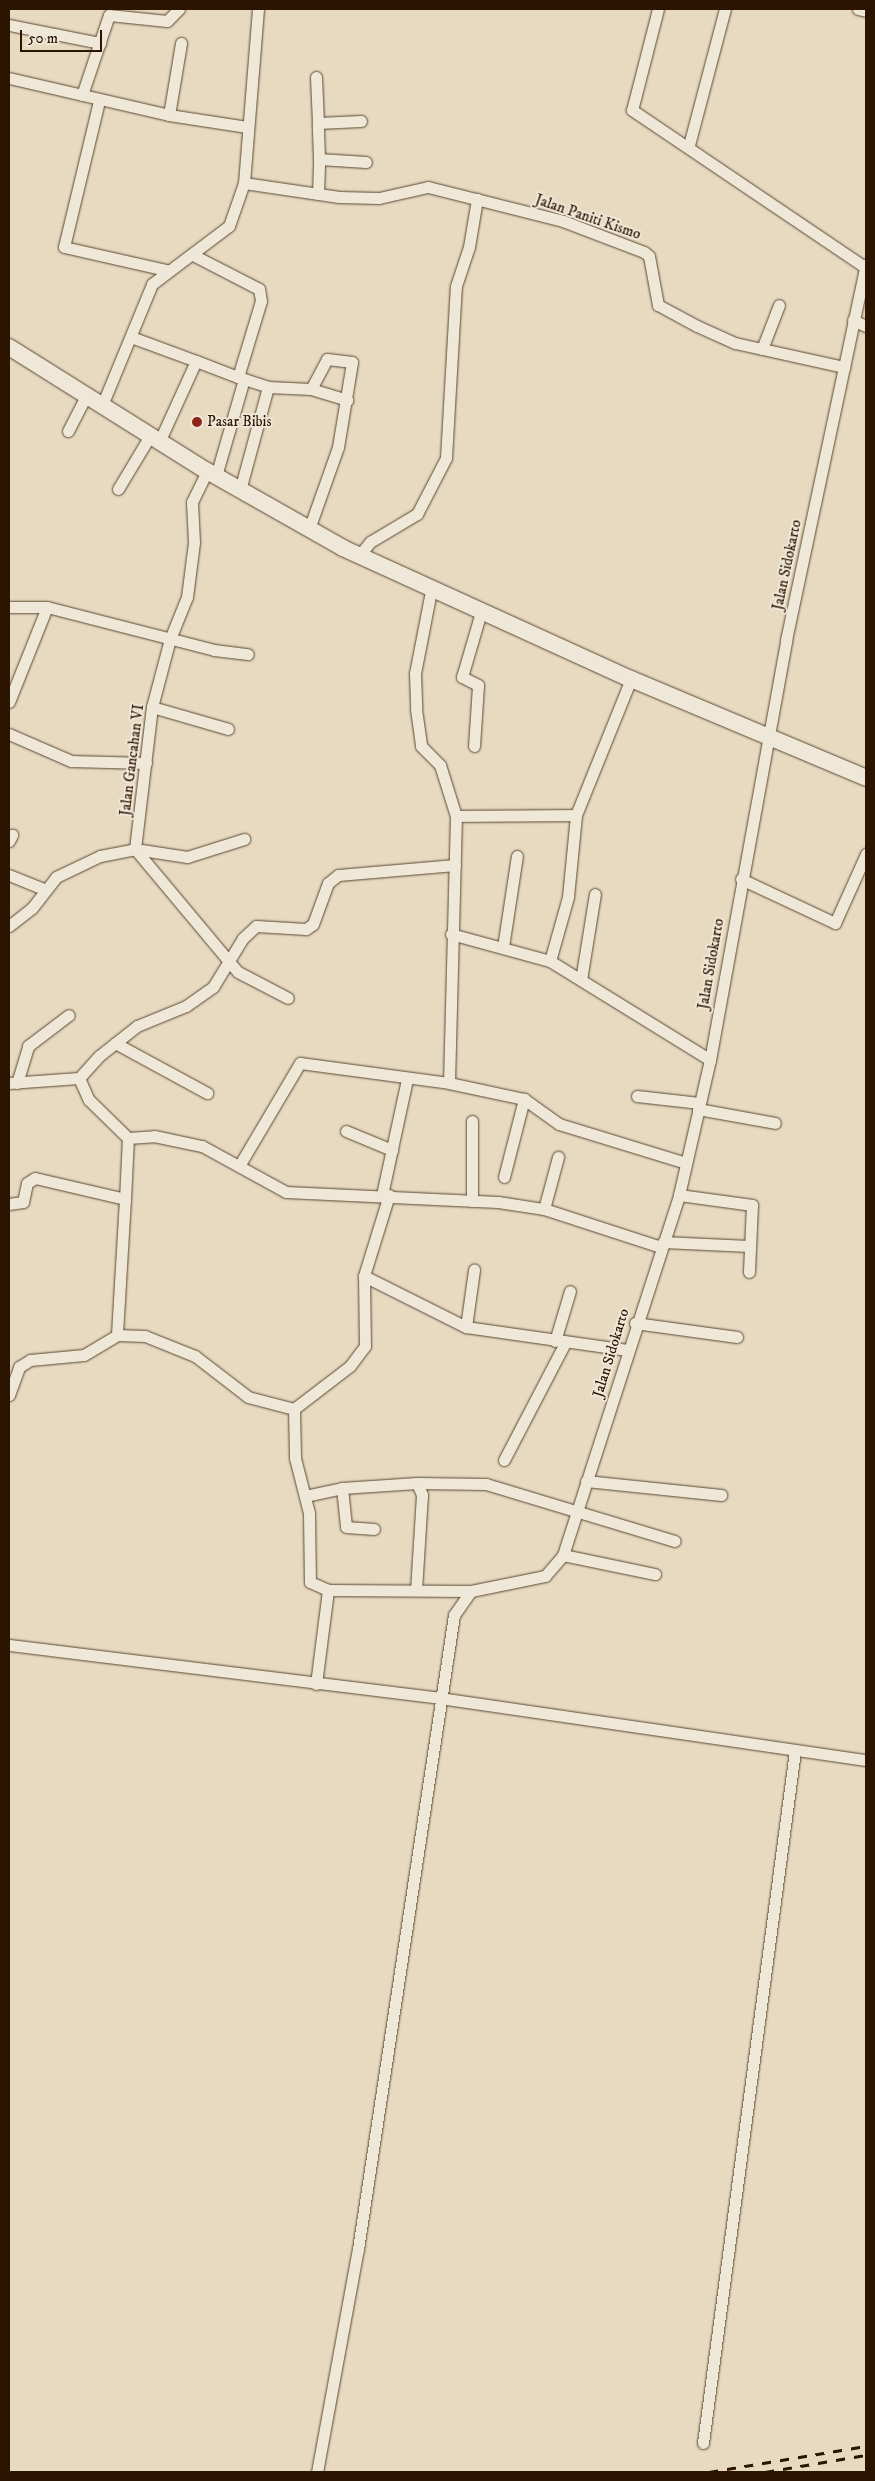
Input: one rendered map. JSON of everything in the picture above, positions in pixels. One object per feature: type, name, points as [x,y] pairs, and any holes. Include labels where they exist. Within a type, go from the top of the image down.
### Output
[{"type":"main road","points":[[9,347],[102,403],[212,474],[359,556],[431,591],[631,679],[768,734],[866,778]]},
{"type":"street","points":[[82,95],[110,12],[167,22],[179,9]]},
{"type":"street","points":[[102,403],[132,337],[152,284],[166,270],[193,255],[229,226],[244,183],[247,127],[258,9]]},
{"type":"street","points":[[658,9],[632,110],[689,145],[866,266]]},
{"type":"street","points":[[689,145],[725,9]]},
{"type":"street","points":[[858,9],[866,11]]},
{"type":"street","points":[[9,25],[100,43]]},
{"type":"street","points":[[169,115],[181,43]]},
{"type":"street","points":[[316,77],[319,160],[318,194]]},
{"type":"street","points":[[9,78],[82,95],[99,101],[169,115],[247,127]]},
{"type":"street","points":[[99,101],[64,247],[166,270]]},
{"type":"street","points":[[318,123],[361,121]]},
{"type":"street","points":[[319,160],[366,162]]},
{"type":"street","name":"Jalan Paniti Kismo","points":[[244,183],[318,194],[379,198],[406,189],[428,187],[563,221],[640,250],[649,256],[658,305],[735,342],[844,367]]},
{"type":"street","points":[[359,556],[370,542],[416,514],[446,458],[456,286],[469,248],[477,199]]},
{"type":"street","name":"Jalan Gancahan VI","points":[[135,849],[152,707],[170,639],[187,597],[194,542],[192,502],[212,474],[241,378],[261,301],[259,289],[193,255]]},
{"type":"street","name":"Jalan Sidokarto","points":[[328,1590],[471,1591],[545,1576],[563,1555],[635,1323],[679,1195],[710,1060],[768,734],[853,320],[866,266]]},
{"type":"street","points":[[762,349],[779,305]]},
{"type":"street","points":[[853,320],[866,326]]},
{"type":"street","points":[[132,337],[268,387],[311,389],[347,400]]},
{"type":"street","points":[[309,529],[332,466],[354,368],[349,360],[326,360],[311,389]]},
{"type":"street","points":[[118,489],[155,437],[196,361]]},
{"type":"street","points":[[240,490],[268,387]]},
{"type":"street","points":[[68,431],[87,394]]},
{"type":"street","points":[[431,591],[415,674],[418,739],[440,765],[456,816],[451,934],[449,1083]]},
{"type":"street","points":[[9,607],[47,607],[170,639],[248,654]]},
{"type":"street","points":[[9,702],[47,607]]},
{"type":"street","points":[[474,746],[478,685],[462,677],[481,612]]},
{"type":"street","points":[[550,961],[568,896],[576,816],[631,679]]},
{"type":"street","points":[[152,707],[228,729]]},
{"type":"street","points":[[9,734],[71,761],[146,763]]},
{"type":"street","points":[[456,816],[576,816]]},
{"type":"street","points":[[9,926],[32,908],[43,889],[56,877],[100,856],[135,849],[187,856],[244,839]]},
{"type":"street","points":[[135,849],[164,888],[232,962],[254,983],[288,998]]},
{"type":"street","points":[[741,879],[835,923],[866,854]]},
{"type":"street","points":[[503,947],[517,856]]},
{"type":"street","points":[[69,1015],[28,1046],[13,1083],[79,1078],[115,1043],[138,1026],[186,1006],[213,987],[232,962],[243,938],[256,926],[296,930],[313,924],[328,883],[338,875],[455,864]]},
{"type":"street","points":[[9,875],[43,889]]},
{"type":"street","points":[[581,980],[595,894]]},
{"type":"street","points":[[451,934],[550,961],[710,1060]]},
{"type":"street","points":[[115,1043],[207,1092]]},
{"type":"street","points":[[238,1166],[300,1063],[407,1079],[449,1083],[524,1098],[559,1124],[686,1163]]},
{"type":"street","points":[[79,1078],[89,1100],[128,1138],[116,1336]]},
{"type":"street","points":[[294,1409],[362,1352],[364,1276],[385,1195],[392,1150],[407,1079]]},
{"type":"street","points":[[637,1096],[699,1106],[775,1123]]},
{"type":"street","points":[[504,1177],[524,1098]]},
{"type":"street","points":[[472,1121],[472,1201]]},
{"type":"street","points":[[346,1131],[392,1150]]},
{"type":"street","points":[[128,1138],[154,1136],[202,1146],[286,1192],[385,1195],[472,1201],[544,1209],[662,1244],[749,1246]]},
{"type":"street","points":[[544,1209],[558,1157]]},
{"type":"street","points":[[9,1204],[23,1202],[27,1183],[35,1178],[125,1199]]},
{"type":"street","points":[[679,1195],[752,1205],[749,1272]]},
{"type":"street","points":[[466,1327],[474,1270]]},
{"type":"street","points":[[364,1276],[466,1327],[560,1342],[627,1350]]},
{"type":"street","points":[[504,1460],[560,1342],[570,1291]]},
{"type":"street","points":[[635,1323],[736,1337]]},
{"type":"street","points":[[9,1395],[19,1367],[30,1360],[84,1355],[116,1336],[145,1336],[173,1344],[248,1397],[294,1409]]},
{"type":"street","points":[[294,1409],[295,1458],[309,1513],[310,1582],[328,1590],[316,1684]]},
{"type":"street","points":[[586,1482],[721,1495]]},
{"type":"street","points":[[305,1496],[342,1488],[416,1483],[480,1483],[576,1514],[675,1541]]},
{"type":"street","points":[[416,1483],[422,1495],[416,1590]]},
{"type":"street","points":[[342,1488],[346,1527],[374,1529]]},
{"type":"street","points":[[563,1555],[655,1574]]},
{"type":"street","points":[[317,2472],[358,2249],[454,1614],[471,1591]]},
{"type":"street","points":[[9,1645],[440,1698],[866,1760]]},
{"type":"street","points":[[703,2443],[795,1750]]},
{"type":"railway","points":[[709,2472],[866,2446]]},
{"type":"railway","points":[[765,2472],[866,2455]]},
{"type":"place","name":"Pasar Bibis","points":[[197,422]]}]
